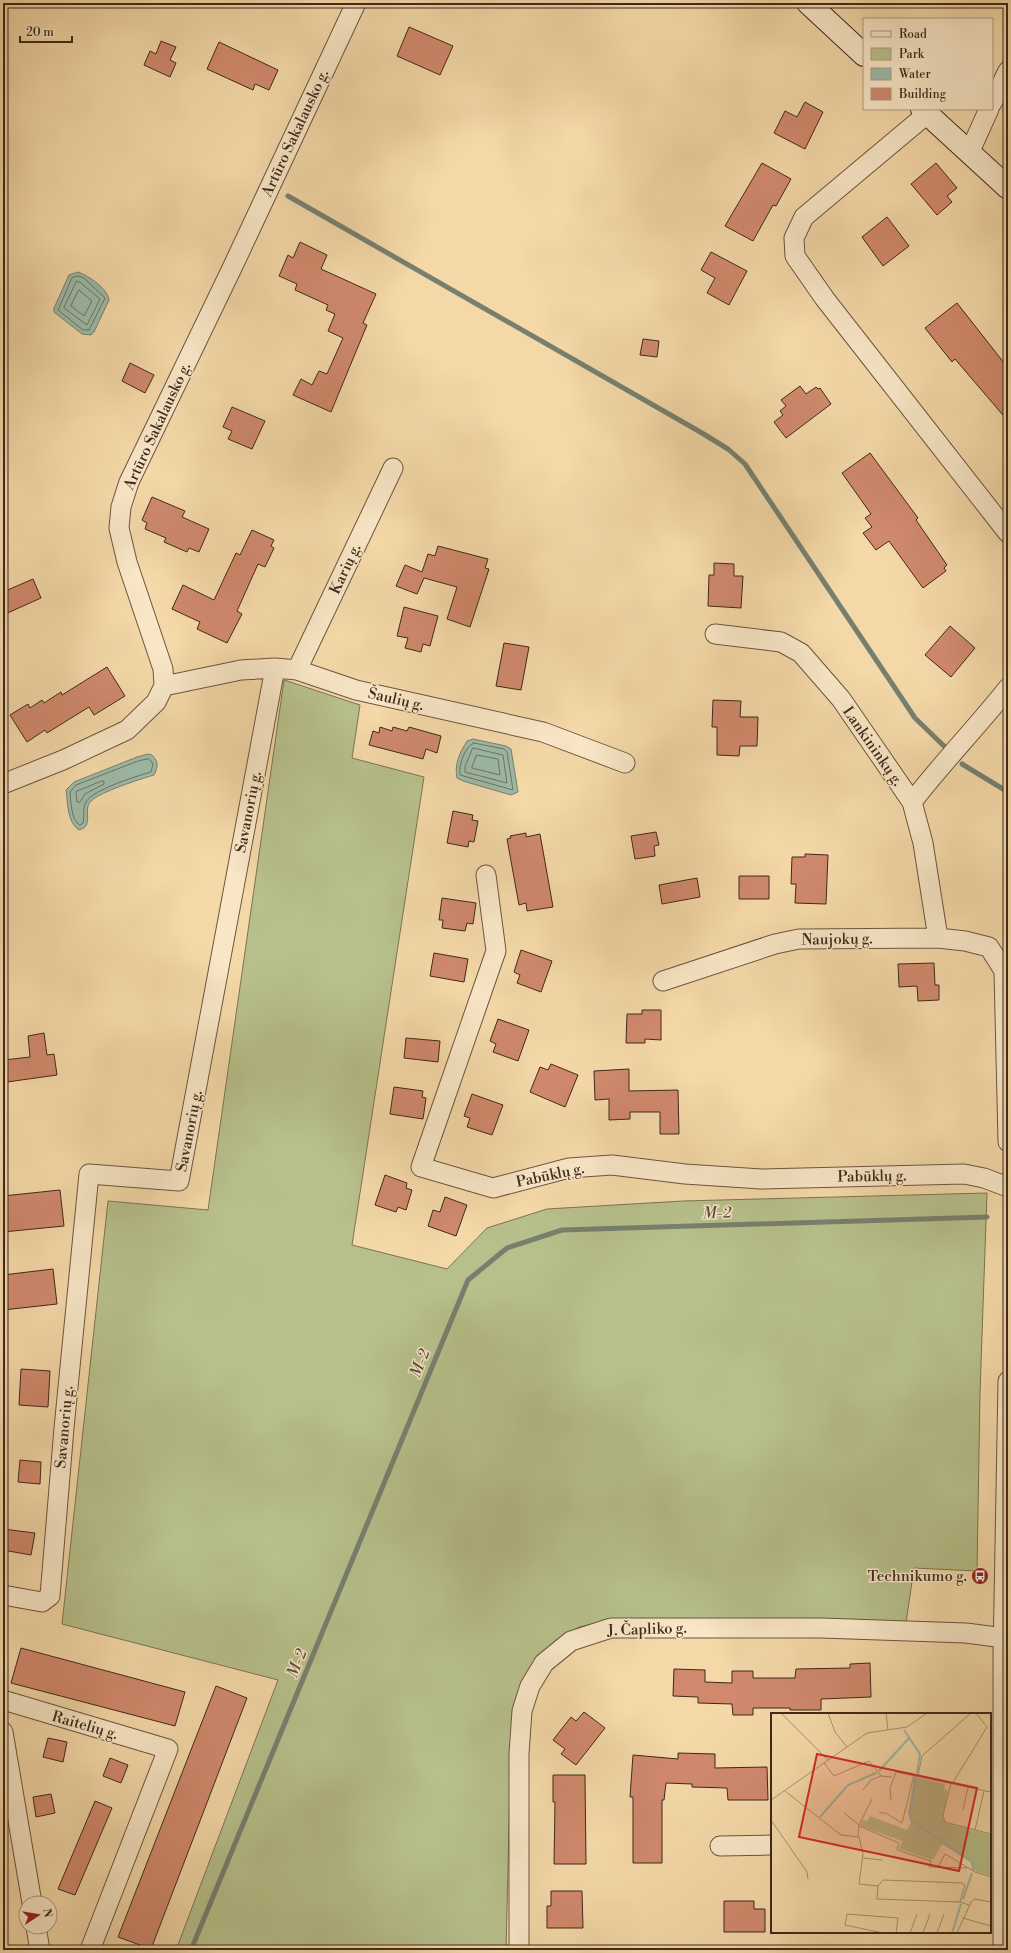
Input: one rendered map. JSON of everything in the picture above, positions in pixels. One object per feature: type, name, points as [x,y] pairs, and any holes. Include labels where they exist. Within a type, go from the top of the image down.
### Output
[{"type":"main road","points":[[808,3],[863,54]]},
{"type":"main road","points":[[924,111],[1008,188]]},
{"type":"street","name":"Artūro Sakalausko g.","points":[[164,686],[163,669],[126,555],[119,528],[120,507],[129,482],[234,266],[356,3]]},
{"type":"street","points":[[993,101],[1008,71]]},
{"type":"street","points":[[970,152],[989,110]]},
{"type":"street","points":[[924,111],[804,217],[794,238],[795,256],[824,298],[1008,533]]},
{"type":"street","name":"Karių g.","points":[[297,670],[393,468]]},
{"type":"street","name":"Lankininkų g.","points":[[715,634],[781,642],[801,653],[841,699],[912,802],[922,842],[938,938]]},
{"type":"street","name":"Šaulių g.","points":[[164,686],[241,670],[275,668],[297,670],[356,690],[543,732],[625,763]]},
{"type":"street","name":"Savanorių g.","points":[[3,1594],[42,1602],[50,1596],[64,1428],[89,1174],[179,1181],[275,668]]},
{"type":"street","points":[[3,784],[63,760],[127,730],[156,702],[164,686]]},
{"type":"street","points":[[912,802],[938,768],[979,725],[1008,688]]},
{"type":"street","name":"Pabūklų g.","points":[[486,875],[496,951],[421,1166],[493,1188],[569,1168],[612,1165],[686,1174],[761,1179],[964,1174],[984,1178],[1008,1187]]},
{"type":"street","name":"Naujokų g.","points":[[663,981],[775,944],[800,939],[938,938],[965,941],[989,948],[1004,971],[1008,1142]]},
{"type":"street","points":[[1003,1950],[997,1843],[1005,1651],[1008,1381]]},
{"type":"street","name":"J. Čapliko g.","points":[[520,1950],[519,1754],[522,1711],[530,1686],[544,1662],[571,1641],[611,1628],[821,1628],[952,1633],[1005,1651]]},
{"type":"street","name":"Raitelių g.","points":[[3,1700],[168,1749],[90,1950]]},
{"type":"street","points":[[3,1732],[31,1895]]},
{"type":"street","points":[[720,1846],[771,1845]]},
{"type":"street","points":[[37,1935],[40,1950]]},
{"type":"green space","points":[[284,680],[360,705],[352,758],[424,777],[352,1245],[447,1269],[487,1228],[547,1209],[683,1201],[987,1193],[980,1393],[977,1571],[914,1568],[906,1623],[615,1619],[579,1627],[554,1643],[511,1740],[506,1950],[176,1950],[278,1680],[62,1624],[108,1201],[208,1210]]},
{"type":"water","points":[[78,272],[102,287],[109,300],[94,332],[91,335],[82,334],[54,312],[54,308],[69,275]]},
{"type":"water","points":[[473,739],[506,746],[511,749],[518,792],[511,795],[457,778],[456,768],[460,754],[467,741]]},
{"type":"water","points":[[148,754],[152,755],[157,762],[154,775],[121,786],[96,797],[89,805],[87,821],[84,828],[79,830],[75,827],[70,818],[66,790],[74,782]]},
{"type":"building","points":[[409,27],[453,46],[440,75],[397,56]]},
{"type":"building","points":[[161,41],[176,47],[170,60],[176,63],[170,77],[144,65],[150,51],[156,54]]},
{"type":"building","points":[[219,42],[278,70],[269,90],[255,84],[253,90],[207,69]]},
{"type":"building","points":[[805,102],[823,112],[805,149],[774,133],[785,111],[797,117]]},
{"type":"building","points":[[762,163],[791,179],[776,206],[773,205],[753,241],[725,226]]},
{"type":"building","points":[[936,163],[957,188],[947,196],[952,202],[937,215],[911,184]]},
{"type":"building","points":[[887,217],[909,246],[883,266],[862,237]]},
{"type":"building","points":[[300,242],[327,255],[321,269],[376,294],[363,323],[367,325],[331,412],[293,395],[301,379],[312,385],[319,371],[327,374],[343,338],[328,331],[335,314],[326,310],[328,305],[295,290],[297,284],[279,276],[288,255],[293,258]]},
{"type":"building","points":[[711,252],[747,271],[729,305],[707,293],[715,278],[701,270]]},
{"type":"building","points":[[957,303],[1008,368],[1008,421],[955,359],[952,362],[925,328]]},
{"type":"building","points":[[643,339],[659,341],[657,357],[640,355]]},
{"type":"building","points":[[130,363],[154,375],[145,393],[122,381]]},
{"type":"building","points":[[800,386],[806,394],[816,387],[818,389],[820,388],[831,404],[786,438],[774,422],[783,415],[780,411],[786,406],[781,400]]},
{"type":"building","points":[[232,407],[265,421],[252,449],[228,439],[232,431],[223,427]]},
{"type":"building","points":[[870,453],[918,518],[916,520],[947,565],[944,568],[946,571],[923,588],[889,541],[876,550],[863,533],[872,527],[865,518],[871,514],[842,473]]},
{"type":"building","points":[[152,497],[185,511],[182,517],[209,529],[199,552],[189,548],[187,552],[164,542],[166,538],[145,529],[147,523],[142,520]]},
{"type":"building","points":[[252,530],[274,540],[271,546],[274,548],[265,567],[258,564],[237,611],[242,614],[227,643],[197,629],[200,622],[172,609],[183,585],[214,600],[236,553],[240,555]]},
{"type":"building","points":[[438,546],[488,559],[485,568],[489,569],[470,627],[447,619],[457,587],[424,578],[417,594],[396,586],[405,565],[422,572],[428,554],[435,556]]},
{"type":"building","points":[[714,563],[734,564],[734,576],[743,576],[741,608],[708,606],[709,575],[714,575]]},
{"type":"building","points":[[33,579],[41,598],[3,615],[3,592]]},
{"type":"building","points":[[404,607],[438,616],[430,646],[423,644],[421,652],[405,648],[408,638],[397,636]]},
{"type":"building","points":[[950,626],[975,648],[951,677],[925,655]]},
{"type":"building","points":[[504,643],[529,647],[521,690],[496,686]]},
{"type":"building","points":[[107,667],[125,696],[94,715],[89,707],[47,733],[45,730],[27,742],[10,715],[28,704],[30,708],[42,700],[44,703],[61,692],[62,695]]},
{"type":"building","points":[[713,700],[741,701],[740,717],[758,717],[757,746],[740,746],[739,756],[717,755],[717,727],[712,727]]},
{"type":"building","points":[[380,727],[392,731],[393,727],[407,731],[409,727],[441,736],[437,753],[426,749],[423,759],[369,745],[373,731],[379,733]]},
{"type":"building","points":[[453,811],[473,815],[472,820],[478,821],[474,842],[469,841],[468,847],[447,843]]},
{"type":"building","points":[[656,832],[659,845],[654,846],[655,856],[635,859],[631,836]]},
{"type":"building","points":[[526,833],[526,837],[540,834],[553,907],[527,911],[526,903],[519,905],[507,839],[511,838],[510,836]]},
{"type":"building","points":[[805,854],[828,855],[826,904],[795,903],[796,884],[791,884],[792,857],[805,857]]},
{"type":"building","points":[[739,876],[769,876],[769,899],[739,899]]},
{"type":"building","points":[[697,878],[700,897],[662,904],[659,885]]},
{"type":"building","points":[[442,898],[476,903],[473,924],[467,923],[465,931],[442,928],[443,920],[439,920]]},
{"type":"building","points":[[521,950],[552,961],[541,992],[517,983],[520,975],[514,972]]},
{"type":"building","points":[[434,953],[468,959],[464,982],[430,976]]},
{"type":"building","points":[[934,963],[935,985],[939,985],[939,1000],[918,1001],[917,986],[899,987],[898,964]]},
{"type":"building","points":[[642,1010],[661,1010],[661,1040],[645,1039],[645,1043],[626,1043],[627,1014],[642,1014]]},
{"type":"building","points":[[498,1019],[529,1030],[518,1061],[493,1052],[496,1044],[490,1041]]},
{"type":"building","points":[[44,1033],[47,1055],[54,1054],[57,1075],[7,1082],[4,1060],[30,1057],[28,1036]]},
{"type":"building","points":[[406,1038],[440,1041],[438,1062],[404,1058]]},
{"type":"building","points":[[551,1064],[578,1075],[565,1107],[530,1092],[540,1067],[548,1070]]},
{"type":"building","points":[[629,1069],[629,1091],[678,1090],[679,1134],[660,1134],[660,1112],[630,1112],[630,1119],[609,1120],[609,1099],[595,1100],[594,1071]]},
{"type":"building","points":[[394,1087],[423,1091],[422,1097],[426,1098],[423,1119],[390,1114]]},
{"type":"building","points":[[472,1094],[503,1105],[492,1135],[467,1127],[470,1118],[464,1116]]},
{"type":"building","points":[[385,1175],[407,1183],[406,1188],[412,1190],[406,1210],[398,1207],[396,1212],[375,1205]]},
{"type":"building","points":[[60,1190],[64,1226],[3,1232],[3,1196]]},
{"type":"building","points":[[445,1197],[467,1205],[456,1236],[428,1226],[433,1210],[440,1212]]},
{"type":"building","points":[[53,1269],[57,1304],[3,1310],[3,1275]]},
{"type":"building","points":[[21,1369],[50,1371],[48,1407],[19,1405]]},
{"type":"building","points":[[20,1460],[41,1462],[40,1484],[18,1482]]},
{"type":"building","points":[[3,1529],[35,1533],[31,1555],[3,1550]]},
{"type":"building","points":[[21,1648],[185,1692],[175,1726],[11,1683]]},
{"type":"building","points":[[870,1663],[871,1697],[821,1699],[821,1710],[753,1708],[753,1715],[733,1715],[732,1704],[698,1703],[698,1697],[673,1696],[674,1669],[705,1670],[705,1682],[732,1683],[732,1671],[753,1671],[753,1678],[795,1678],[796,1669],[850,1668],[850,1664]]},
{"type":"building","points":[[216,1686],[247,1698],[151,1949],[118,1937]]},
{"type":"building","points":[[584,1712],[605,1728],[576,1765],[561,1754],[565,1749],[553,1740],[571,1717],[576,1721]]},
{"type":"building","points":[[48,1738],[67,1742],[63,1762],[43,1757]]},
{"type":"building","points":[[678,1753],[715,1754],[715,1768],[767,1767],[768,1800],[728,1800],[727,1788],[692,1787],[692,1784],[666,1783],[664,1800],[662,1800],[662,1863],[633,1863],[633,1797],[630,1797],[633,1755],[678,1759]]},
{"type":"building","points":[[110,1758],[128,1765],[121,1783],[103,1776]]},
{"type":"building","points":[[553,1775],[585,1775],[586,1864],[554,1864],[555,1802],[553,1802]]},
{"type":"building","points":[[51,1794],[55,1813],[36,1817],[33,1797]]},
{"type":"building","points":[[95,1801],[112,1808],[75,1895],[58,1889]]},
{"type":"building","points":[[551,1891],[582,1891],[583,1928],[547,1928],[547,1906],[551,1906]]},
{"type":"building","points":[[724,1901],[754,1901],[754,1909],[765,1909],[765,1932],[724,1932]]},
{"type":"waterway","points":[[288,196],[728,449],[745,464],[915,718],[946,748]]},
{"type":"waterway","points":[[962,764],[1008,792]]},
{"type":"waterway","name":"M-2","points":[[191,1950],[468,1280],[507,1248],[562,1230],[987,1217]]},
{"type":"place","name":"Technikumo g.","points":[[980,1576]]}]
